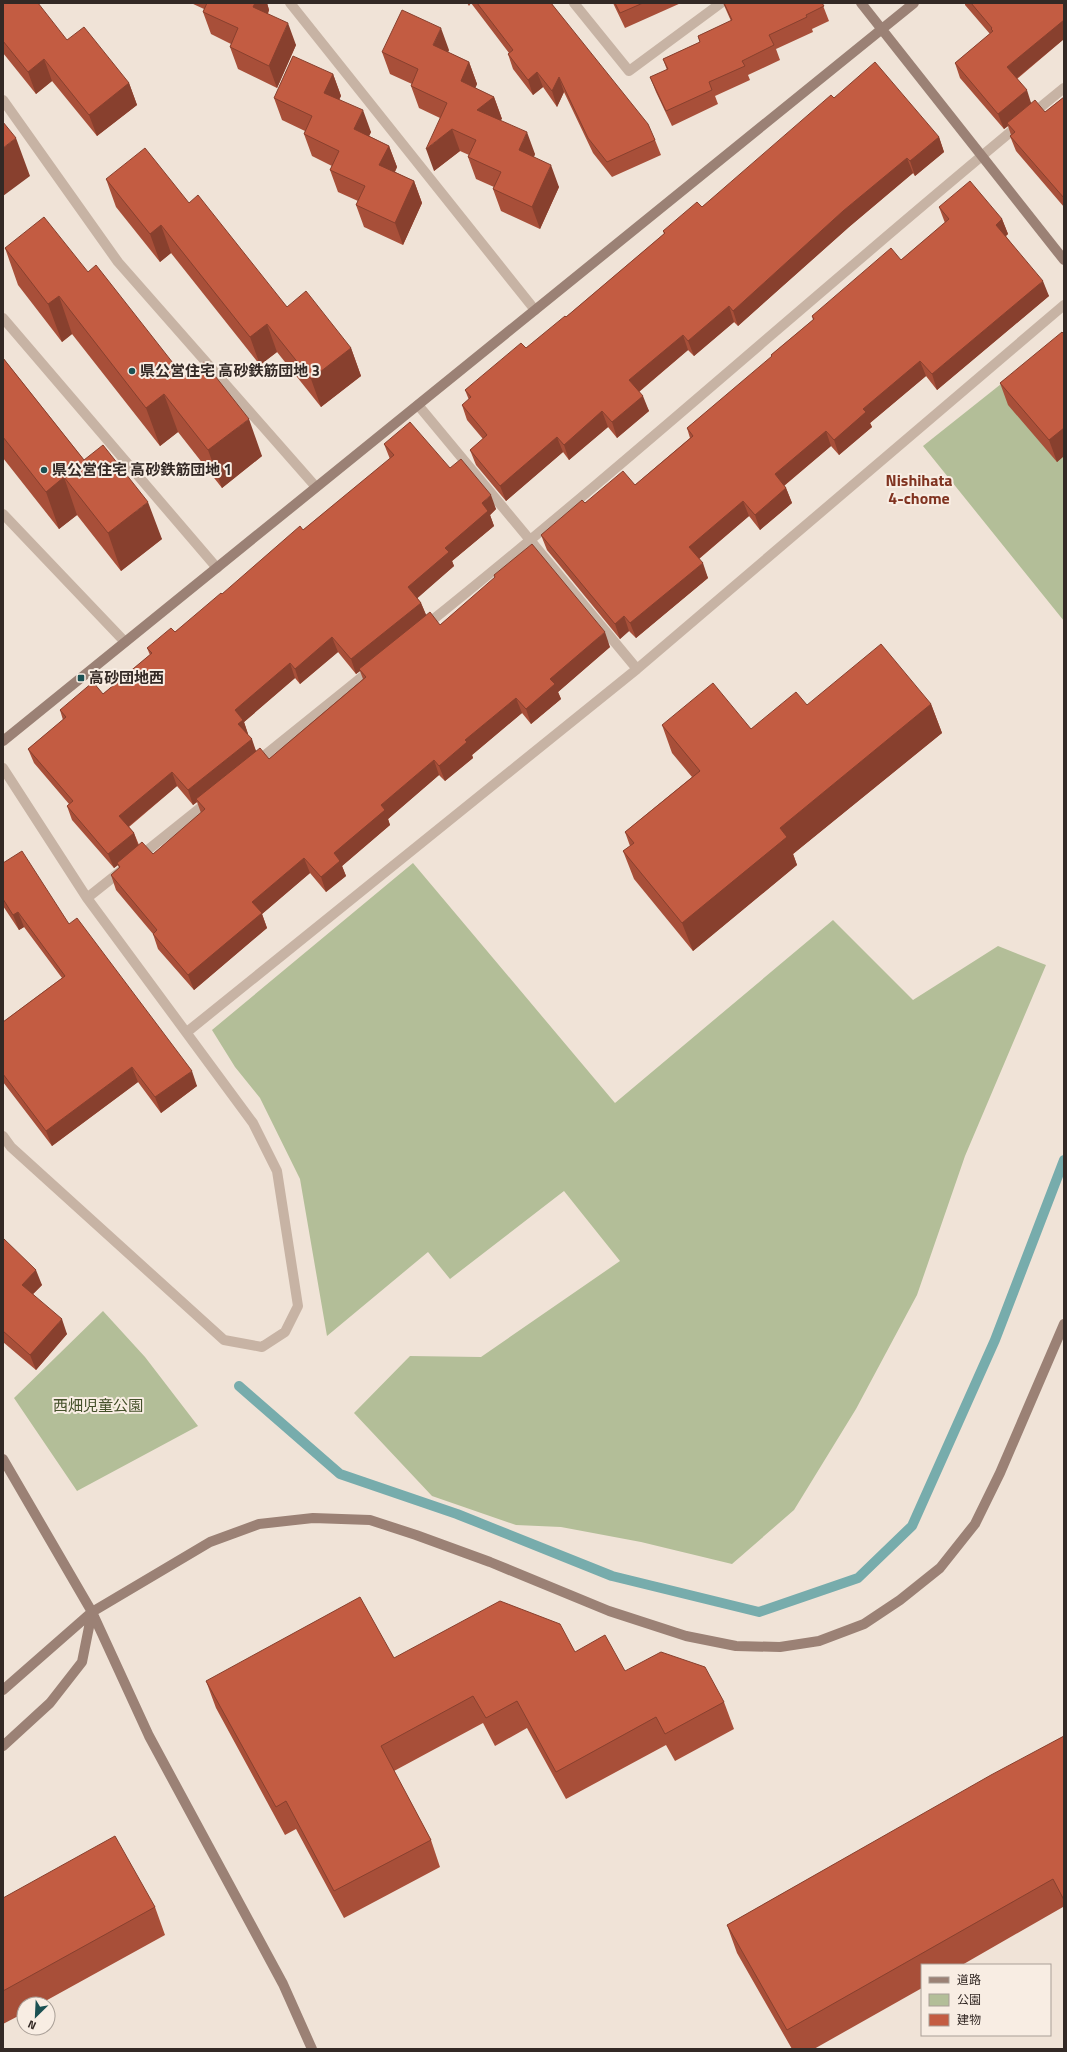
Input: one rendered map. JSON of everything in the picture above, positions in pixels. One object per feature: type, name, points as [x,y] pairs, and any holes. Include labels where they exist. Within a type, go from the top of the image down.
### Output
[{"type":"street","points":[[290,3],[535,310]]},
{"type":"street","points":[[574,3],[629,71],[721,3]]},
{"type":"street","points":[[861,3],[1064,260]]},
{"type":"street","points":[[3,741],[914,3]]},
{"type":"street","points":[[420,631],[531,542],[982,155],[1064,88]]},
{"type":"street","points":[[3,100],[118,262],[316,487]]},
{"type":"street","points":[[186,1032],[637,669],[1064,305]]},
{"type":"street","points":[[3,318],[216,568]]},
{"type":"street","points":[[418,405],[637,669]]},
{"type":"street","points":[[3,514],[125,642]]},
{"type":"street","points":[[247,770],[383,660]]},
{"type":"street","points":[[3,768],[87,898],[253,1123],[277,1171],[298,1306],[285,1332],[262,1347],[224,1340],[11,1147],[3,1136]]},
{"type":"street","points":[[87,898],[217,794]]},
{"type":"street","points":[[3,1690],[92,1612],[210,1542],[259,1524],[313,1518],[370,1520],[490,1562],[609,1611],[686,1636],[736,1646],[780,1647],[819,1641],[864,1624],[900,1600],[940,1568],[975,1524],[1024,1420],[1064,1324]]},
{"type":"street","points":[[3,1460],[92,1612],[149,1736],[283,1984],[312,2049]]},
{"type":"street","points":[[3,1746],[50,1703],[82,1662],[92,1612]]},
{"type":"green space","points":[[1064,334],[1064,621],[923,446]]},
{"type":"green space","points":[[413,863],[615,1103],[833,920],[913,1000],[998,946],[1046,965],[965,1156],[917,1295],[856,1409],[794,1510],[732,1564],[641,1542],[561,1527],[516,1525],[432,1496],[354,1413],[410,1356],[481,1357],[620,1261],[564,1191],[450,1279],[428,1252],[327,1336],[300,1179],[260,1098],[235,1067],[212,1030]]},
{"type":"green space","name":"西畑児童公園","points":[[103,1311],[145,1357],[198,1426],[77,1491],[14,1398]]},
{"type":"building","points":[[3,3],[38,3],[67,40],[84,27],[129,83],[89,115],[44,59],[28,72],[3,41]]},
{"type":"building","points":[[207,3],[255,3],[253,7],[288,23],[269,66],[230,47],[238,28],[203,12]]},
{"type":"building","points":[[477,3],[551,3],[648,124],[655,140],[607,162],[588,138],[559,77],[552,91],[537,72],[528,80],[508,54],[513,50]]},
{"type":"building","points":[[615,3],[643,3],[620,13]]},
{"type":"building","points":[[724,3],[822,3],[824,6],[806,15],[807,17],[769,35],[774,45],[742,61],[745,66],[709,82],[712,90],[666,111],[650,77],[668,69],[663,59],[700,42],[698,36],[732,20]]},
{"type":"building","points":[[971,3],[1064,3],[1064,20],[1007,67],[1027,90],[998,114],[955,63],[993,31]]},
{"type":"building","points":[[402,10],[441,28],[433,45],[469,62],[461,81],[494,97],[477,110],[527,132],[519,150],[551,165],[532,207],[493,189],[501,172],[468,157],[476,140],[452,129],[426,149],[447,103],[411,86],[418,69],[382,52]]},
{"type":"building","points":[[293,56],[333,74],[324,93],[363,110],[354,129],[389,146],[379,165],[414,181],[395,223],[356,205],[365,186],[330,170],[339,151],[304,134],[312,116],[274,98]]},
{"type":"building","points":[[875,62],[939,137],[910,161],[907,158],[843,211],[733,311],[729,306],[688,341],[683,335],[629,380],[643,396],[612,422],[602,411],[564,445],[557,437],[500,486],[470,450],[487,435],[462,405],[471,397],[465,390],[521,343],[526,348],[565,316],[566,317],[665,233],[663,231],[697,202],[702,207],[831,95],[834,98]]},
{"type":"building","points":[[1064,97],[1064,198],[1010,136],[1015,132],[1007,123],[1035,100],[1045,112]]},
{"type":"building","points":[[3,122],[16,138],[3,148]]},
{"type":"building","points":[[145,148],[189,203],[198,195],[287,307],[306,291],[351,348],[311,379],[267,324],[250,337],[161,225],[150,234],[106,179]]},
{"type":"building","points":[[970,181],[1002,219],[996,225],[1043,281],[932,374],[920,361],[863,409],[866,412],[834,440],[826,431],[775,474],[786,488],[755,515],[743,501],[689,547],[703,563],[630,623],[624,616],[615,624],[541,535],[582,500],[585,503],[623,471],[635,485],[693,436],[687,428],[814,319],[812,316],[891,248],[901,260],[949,219],[939,207]]},
{"type":"building","points":[[44,217],[88,272],[96,265],[184,377],[204,362],[249,419],[208,450],[164,394],[146,408],[59,296],[48,304],[5,248]]},
{"type":"building","points":[[1062,332],[1064,334],[1064,428],[1049,440],[1000,383]]},
{"type":"building","points":[[3,358],[84,460],[103,445],[148,502],[108,533],[64,477],[46,492],[3,437]]},
{"type":"building","points":[[410,422],[450,468],[461,459],[491,495],[482,503],[488,511],[445,548],[449,552],[408,587],[421,603],[351,659],[332,637],[295,669],[290,663],[235,710],[243,720],[238,724],[252,739],[188,790],[172,772],[119,816],[134,833],[108,854],[67,806],[73,801],[28,749],[66,717],[60,710],[93,682],[103,694],[152,653],[147,648],[171,628],[175,632],[221,593],[222,594],[300,526],[303,530],[394,455],[384,444]]},
{"type":"building","points":[[532,544],[605,632],[550,679],[555,684],[526,709],[516,698],[465,740],[467,742],[439,766],[434,760],[381,805],[385,810],[334,853],[340,861],[321,877],[304,858],[252,902],[262,913],[188,975],[153,934],[157,930],[111,875],[120,867],[117,863],[142,842],[153,854],[205,809],[196,799],[260,748],[269,759],[366,677],[359,669],[430,612],[440,625],[495,577],[494,575]]},
{"type":"building","points":[[881,644],[931,704],[780,828],[787,837],[682,923],[623,851],[634,843],[625,832],[700,771],[662,725],[713,683],[751,729],[796,692],[807,705]]},
{"type":"building","points":[[22,851],[69,924],[77,918],[192,1071],[155,1097],[132,1067],[46,1131],[3,1074],[3,1022],[65,976],[18,912],[13,915],[3,899],[3,863]]},
{"type":"building","points":[[3,1238],[36,1270],[22,1285],[62,1319],[30,1355],[3,1331]]},
{"type":"building","points":[[360,1597],[394,1658],[500,1601],[560,1624],[575,1652],[605,1635],[625,1671],[661,1652],[705,1667],[724,1702],[665,1734],[656,1717],[556,1772],[517,1701],[486,1718],[473,1696],[381,1746],[431,1840],[334,1891],[286,1801],[276,1807],[206,1681]]},
{"type":"building","points":[[1064,1736],[1064,1900],[1053,1879],[787,2030],[727,1925],[991,1775]]},
{"type":"building","points":[[115,1836],[155,1907],[3,1991],[3,1898]]},
{"type":"waterway","points":[[239,1386],[340,1474],[457,1514],[612,1576],[759,1612],[858,1578],[912,1526],[995,1340],[1064,1160]]},
{"type":"place","name":"県公営住宅 高砂鉄筋団地 3","points":[[132,371]]},
{"type":"place","name":"県公営住宅 高砂鉄筋団地 1","points":[[44,470]]},
{"type":"place","name":"高砂団地西","points":[[81,678]]},
{"type":"district","name":"Nishihata 4-chome","points":[[919,489]]}]
